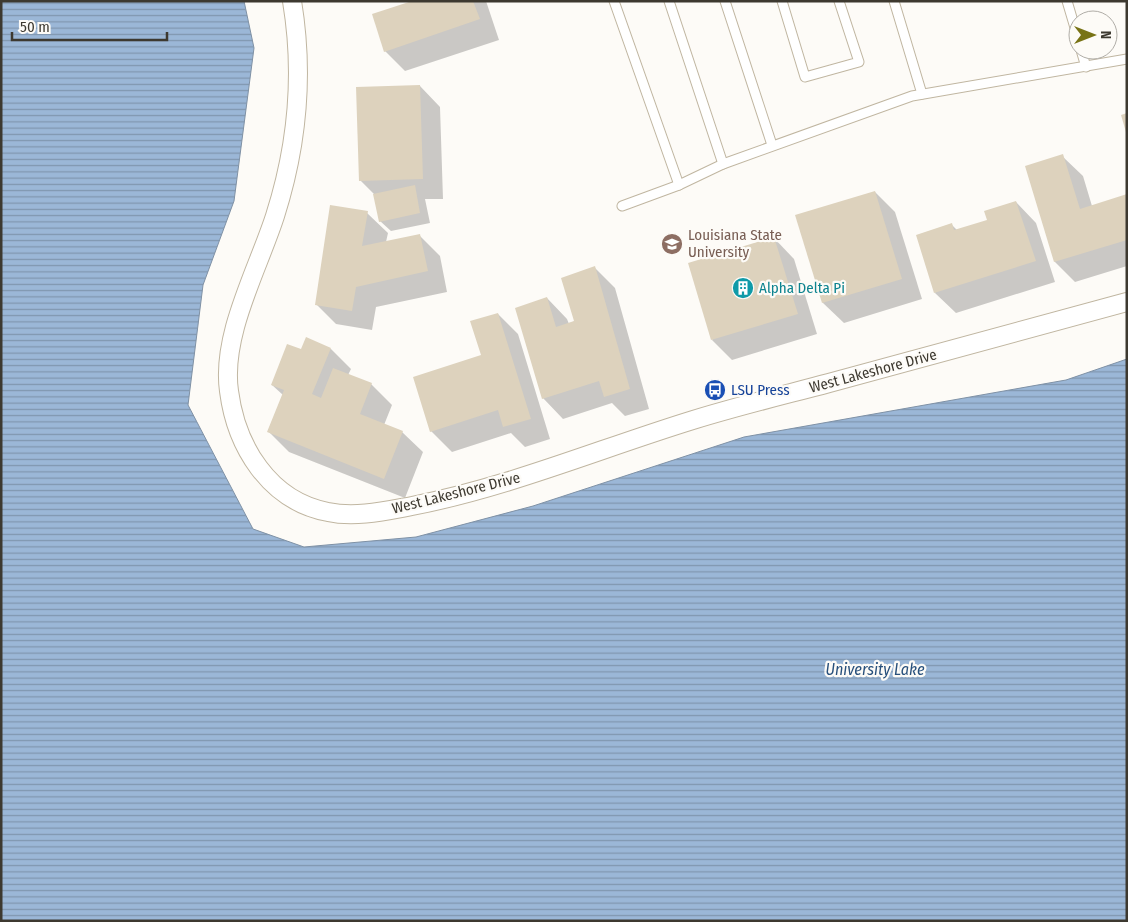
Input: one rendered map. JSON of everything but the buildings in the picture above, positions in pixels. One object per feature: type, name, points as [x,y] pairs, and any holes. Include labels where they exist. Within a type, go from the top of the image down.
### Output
[{"type":"street","name":"West Lakeshore Drive","points":[[292,1],[298,48],[293,142],[276,214],[237,324],[227,371],[232,413],[240,439],[253,461],[276,487],[291,498],[314,509],[330,513],[364,513],[439,501],[549,470],[694,420],[1127,302]]},
{"type":"lane","points":[[614,1],[679,185]]},
{"type":"lane","points":[[669,1],[723,164]]},
{"type":"lane","points":[[725,1],[772,146]]},
{"type":"lane","points":[[782,1],[805,77],[859,62],[839,1]]},
{"type":"lane","points":[[894,1],[922,94]]},
{"type":"lane","points":[[622,206],[679,185],[723,164],[922,94],[1127,59]]},
{"type":"lane","points":[[1084,60],[1086,67]]},
{"type":"water","name":"University Lake","points":[[1,1],[244,1],[254,48],[234,201],[203,285],[188,405],[253,529],[304,547],[416,537],[533,506],[744,437],[1066,380],[1127,359],[1127,921],[1,921]]},
{"type":"place","name":"Louisiana State University","points":[[672,244]]},
{"type":"place","name":"Alpha Delta Pi","points":[[743,288]]},
{"type":"place","name":"LSU Press","points":[[715,390]]}]
